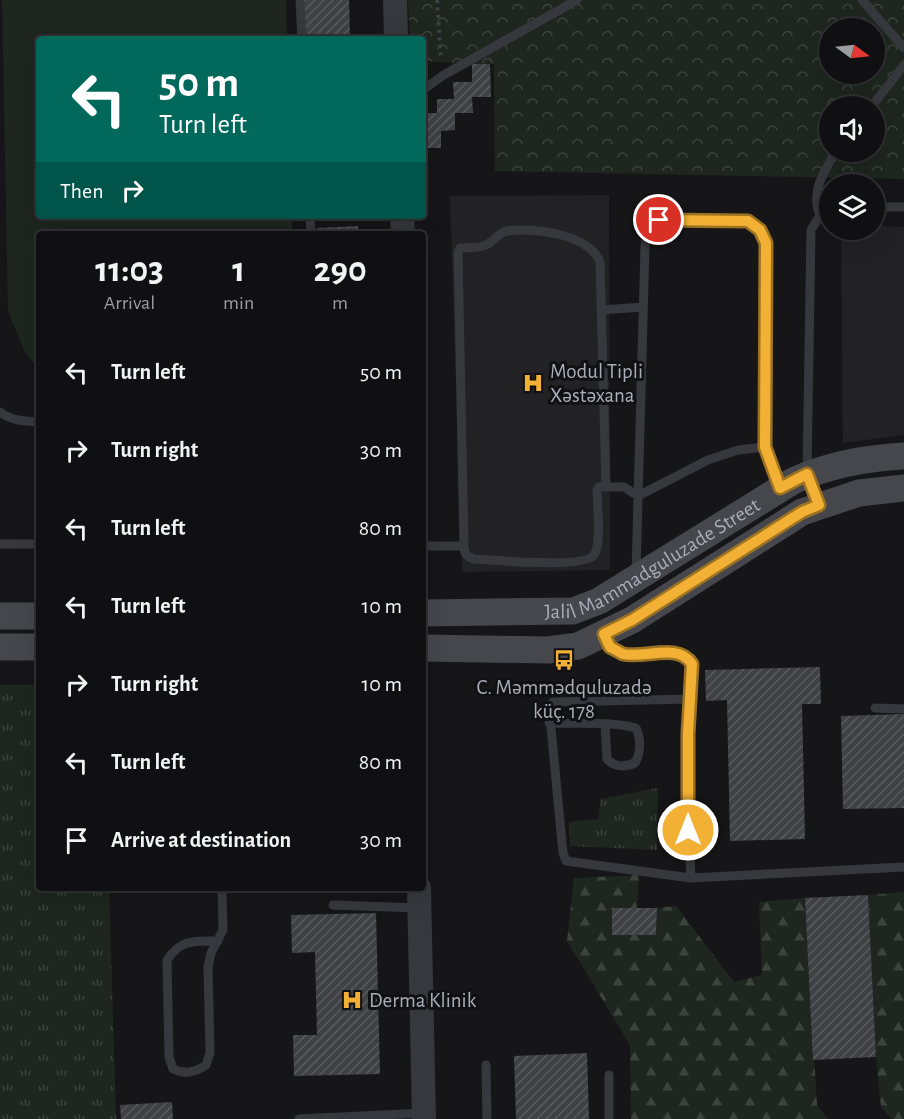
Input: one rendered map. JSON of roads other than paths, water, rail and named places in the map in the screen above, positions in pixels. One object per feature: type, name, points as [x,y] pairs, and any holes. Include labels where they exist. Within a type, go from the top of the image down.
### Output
[{"type":"main road","name":"Jalil Mammadguluzade Street","points":[[426,613],[573,611],[599,601],[636,580],[780,488],[807,474],[843,464],[904,456]]},
{"type":"main road","points":[[807,474],[819,505]]},
{"type":"main road","name":"Jalil Mammadguluzade Street","points":[[426,648],[548,650],[578,646],[648,610],[802,512],[859,493],[904,488]]},
{"type":"main road","points":[[636,580],[648,610]]},
{"type":"main road","points":[[0,616],[36,616]]},
{"type":"main road","points":[[0,646],[36,647]]},
{"type":"street","points":[[396,0],[396,36]]},
{"type":"street","points":[[419,898],[424,1116]]},
{"type":"lane","points":[[300,0],[302,36]]},
{"type":"lane","points":[[426,88],[442,75],[577,0]]},
{"type":"lane","points":[[862,0],[904,48]]},
{"type":"lane","points":[[880,96],[904,65]]},
{"type":"lane","points":[[819,184],[815,199],[819,205]]},
{"type":"lane","points":[[885,207],[904,207]]},
{"type":"lane","points":[[636,580],[645,246],[648,229],[659,220],[748,221],[760,230],[766,243],[765,447],[780,488]]},
{"type":"lane","points":[[807,474],[811,230],[819,220]]},
{"type":"lane","points":[[606,486],[600,262],[597,254],[569,236],[549,232],[508,231],[501,233],[483,247],[460,248],[458,252],[464,552],[473,560],[570,563],[589,560],[594,555],[597,545],[597,490],[606,486],[624,487],[638,496]]},
{"type":"lane","points":[[601,310],[643,307]]},
{"type":"lane","points":[[0,412],[21,421],[36,422]]},
{"type":"lane","points":[[638,496],[708,460],[738,450],[765,447]]},
{"type":"lane","points":[[0,544],[36,544]]},
{"type":"lane","points":[[426,546],[464,546]]},
{"type":"lane","points":[[604,634],[610,647],[624,654],[678,653],[687,657],[692,664],[688,734],[691,878]]},
{"type":"lane","points":[[691,699],[553,702],[549,707],[562,853],[566,861],[691,878],[904,867]]},
{"type":"lane","points":[[875,708],[904,709]]},
{"type":"lane","points":[[549,723],[605,725],[636,728],[639,734],[639,756],[635,763],[620,766],[611,764],[607,759],[605,725]]},
{"type":"lane","points":[[218,941],[196,940],[182,945],[175,948],[167,960],[169,1057],[174,1069],[181,1072],[194,1072],[206,1065],[210,1053],[208,967],[223,930],[222,891]]},
{"type":"lane","points":[[333,905],[419,898]]},
{"type":"lane","points":[[486,1065],[487,1119]]},
{"type":"lane","points":[[609,1075],[609,1119]]},
{"type":"lane","points":[[299,1119],[424,1116]]},
{"type":"place","name":"Modul Tipli Xəstəxana","points":[[533,383]]},
{"type":"place","name":"C. Məmmədquluzadə küç. 178","points":[[564,660]]},
{"type":"place","name":"Derma Klinik","points":[[352,1000]]}]
